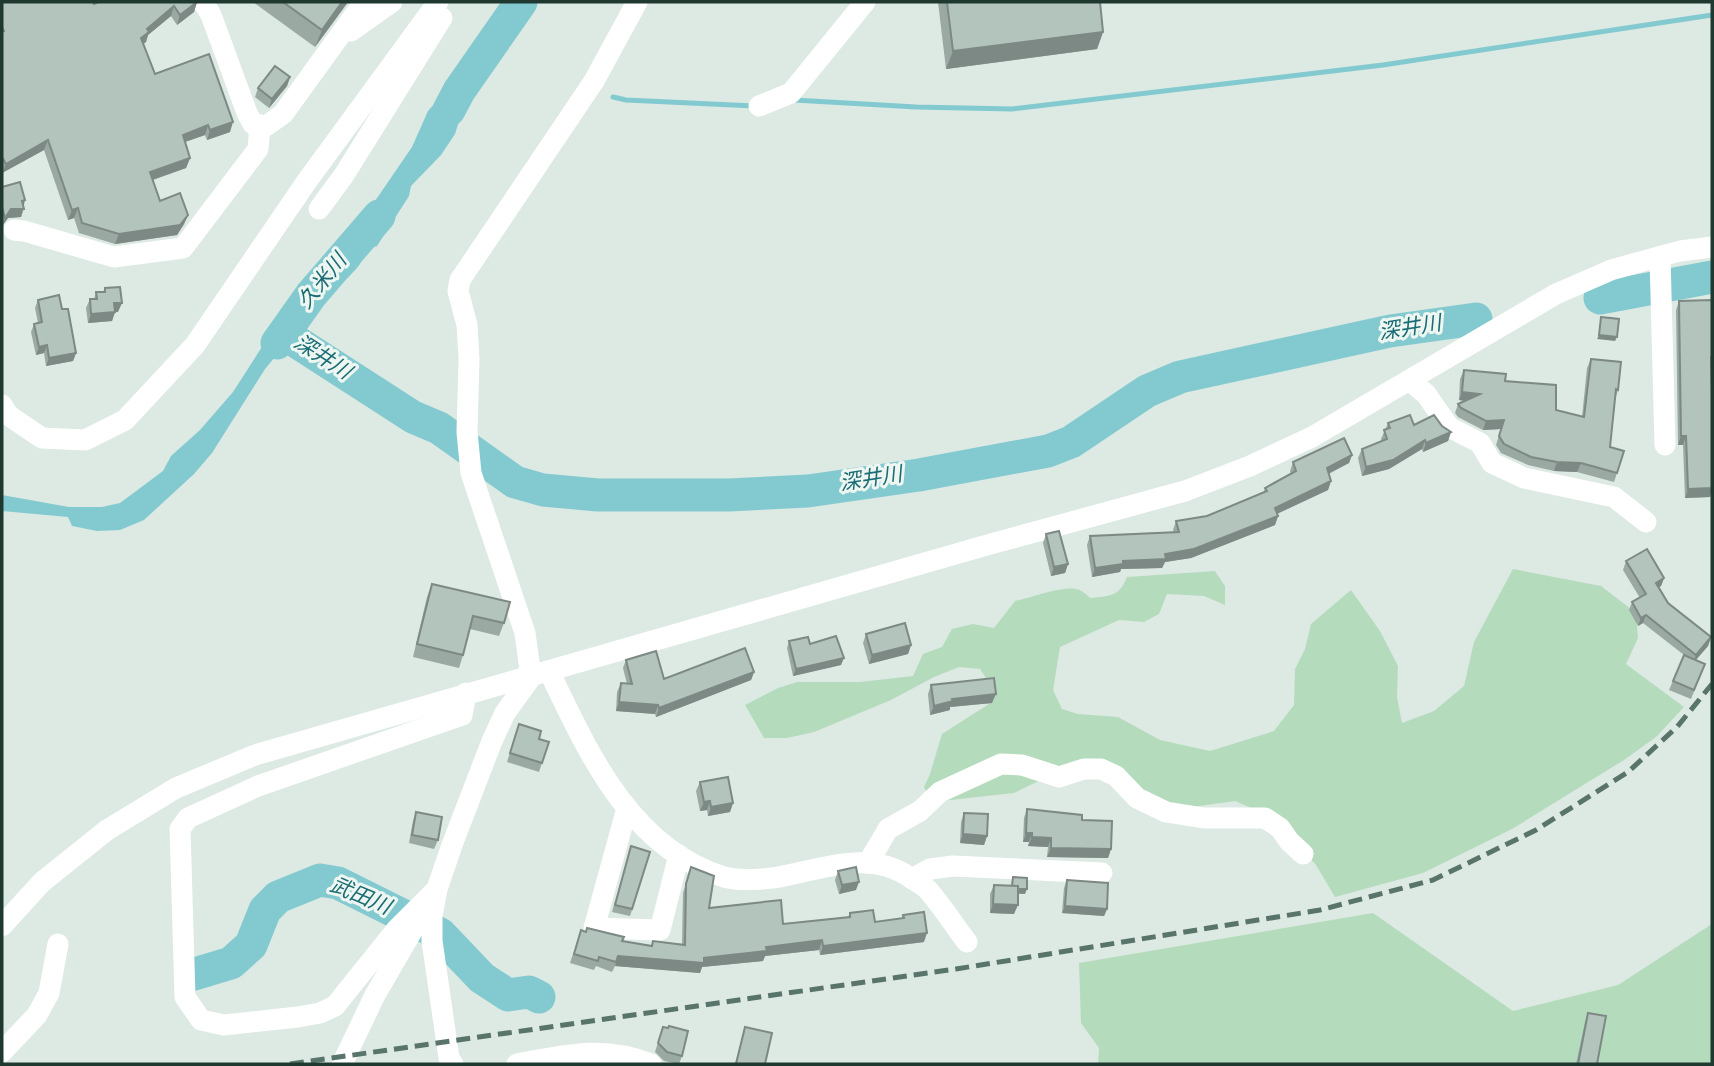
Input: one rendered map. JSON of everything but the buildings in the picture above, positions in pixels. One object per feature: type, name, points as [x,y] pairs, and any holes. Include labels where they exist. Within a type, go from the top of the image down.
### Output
[{"type":"street","points":[[203,2],[211,15],[247,113],[253,124],[266,126],[283,114],[364,2]]},
{"type":"street","points":[[329,51],[352,30],[392,2]]},
{"type":"street","points":[[2,405],[8,415],[42,438],[85,440],[125,420],[195,345],[307,181],[438,2]]},
{"type":"street","points":[[319,209],[344,175],[452,2]]},
{"type":"street","points":[[637,2],[594,81],[460,280],[458,291],[467,325],[468,453],[471,473],[525,633],[540,674],[600,773],[658,842],[726,877],[773,879],[851,863],[881,863],[926,888],[967,942]]},
{"type":"street","points":[[759,106],[791,93],[865,2]]},
{"type":"street","points":[[13,230],[114,257],[183,248],[258,149],[260,125]]},
{"type":"street","points":[[2,926],[42,882],[107,830],[176,788],[255,755],[987,545],[1185,491],[1250,466],[1312,437],[1556,293],[1611,270],[1712,247]]},
{"type":"street","points":[[1660,257],[1665,445]]},
{"type":"street","points":[[1410,381],[1426,394],[1449,427],[1479,443],[1492,463],[1524,478],[1614,497],[1646,522]]},
{"type":"street","points":[[453,1064],[449,1058],[432,940],[432,915],[437,889],[505,713],[540,674]]},
{"type":"street","points":[[437,889],[396,930],[335,1006],[320,1013],[224,1026],[201,1020],[185,997],[180,829],[188,818],[258,786],[462,715],[466,693]]},
{"type":"street","points":[[868,863],[888,828],[920,811],[940,792],[1002,764],[1022,765],[1059,777],[1084,769],[1101,769],[1116,776],[1137,798],[1166,813],[1204,818],[1265,818],[1280,828],[1289,841],[1303,853]]},
{"type":"street","points":[[627,808],[594,929],[660,930],[679,855]]},
{"type":"street","points":[[912,879],[930,869],[953,866],[1102,873]]},
{"type":"street","points":[[342,1064],[375,995],[437,889]]},
{"type":"street","points":[[2,1052],[37,1015],[49,993],[58,944]]},
{"type":"street","points":[[517,1064],[579,1052],[610,1052],[644,1063]]},
{"type":"green space","points":[[1513,569],[1601,586],[1636,613],[1638,638],[1626,664],[1684,707],[1656,737],[1624,760],[1512,829],[1423,873],[1335,897],[1316,865],[1276,819],[1235,801],[1185,808],[1158,803],[1121,772],[1053,774],[1014,793],[932,802],[924,787],[942,734],[989,704],[986,678],[980,669],[959,667],[891,700],[814,732],[787,738],[764,738],[745,705],[778,688],[797,682],[860,682],[913,676],[923,654],[942,647],[952,629],[973,624],[994,628],[1015,601],[1070,589],[1080,590],[1090,598],[1103,597],[1117,592],[1127,577],[1215,571],[1225,586],[1225,605],[1204,596],[1167,594],[1159,614],[1144,622],[1119,620],[1060,647],[1053,690],[1062,709],[1078,714],[1118,717],[1160,740],[1210,751],[1274,731],[1294,705],[1295,669],[1305,649],[1311,624],[1351,590],[1380,631],[1398,666],[1397,697],[1402,723],[1434,711],[1464,686],[1474,642]]},
{"type":"green space","points":[[1373,913],[1513,1011],[1618,985],[1712,924],[1712,1064],[1098,1064],[1099,1048],[1081,1023],[1079,963]]},
{"type":"water","points":[[469,64],[472,66],[474,84],[455,134],[441,155],[411,186],[409,196],[377,246],[367,252],[356,269],[301,323],[332,354],[321,368],[281,350],[265,369],[212,453],[194,474],[144,520],[120,530],[97,531],[72,526],[68,517],[2,511],[2,495],[69,507],[102,507],[120,503],[163,471],[171,456],[200,430],[233,392],[267,339],[325,284],[346,270],[350,260],[350,229],[356,219],[362,220],[412,147],[428,111]]},
{"type":"waterway","name":"久米川","points":[[449,110],[459,91],[521,2]]},
{"type":"waterway","points":[[794,100],[1012,109],[1383,65],[1712,15]]},
{"type":"waterway","points":[[613,97],[626,100],[754,106]]},
{"type":"waterway","name":"久米川","points":[[277,343],[311,295],[379,216]]},
{"type":"waterway","name":"深井川","points":[[1600,298],[1712,277]]},
{"type":"waterway","name":"深井川","points":[[289,337],[413,417],[439,428],[515,482],[543,490],[598,495],[729,495],[808,491],[919,475],[1048,451],[1071,442],[1147,391],[1180,377],[1390,331],[1476,319]]},
{"type":"waterway","name":"武田川","points":[[191,975],[231,963],[251,945],[265,910],[278,897],[320,880],[338,883],[440,934],[482,978],[508,995],[529,992],[539,997]]},
{"type":"railway","points":[[290,1064],[956,969],[1320,910],[1433,880],[1536,830],[1628,772],[1677,727],[1712,684]]}]
